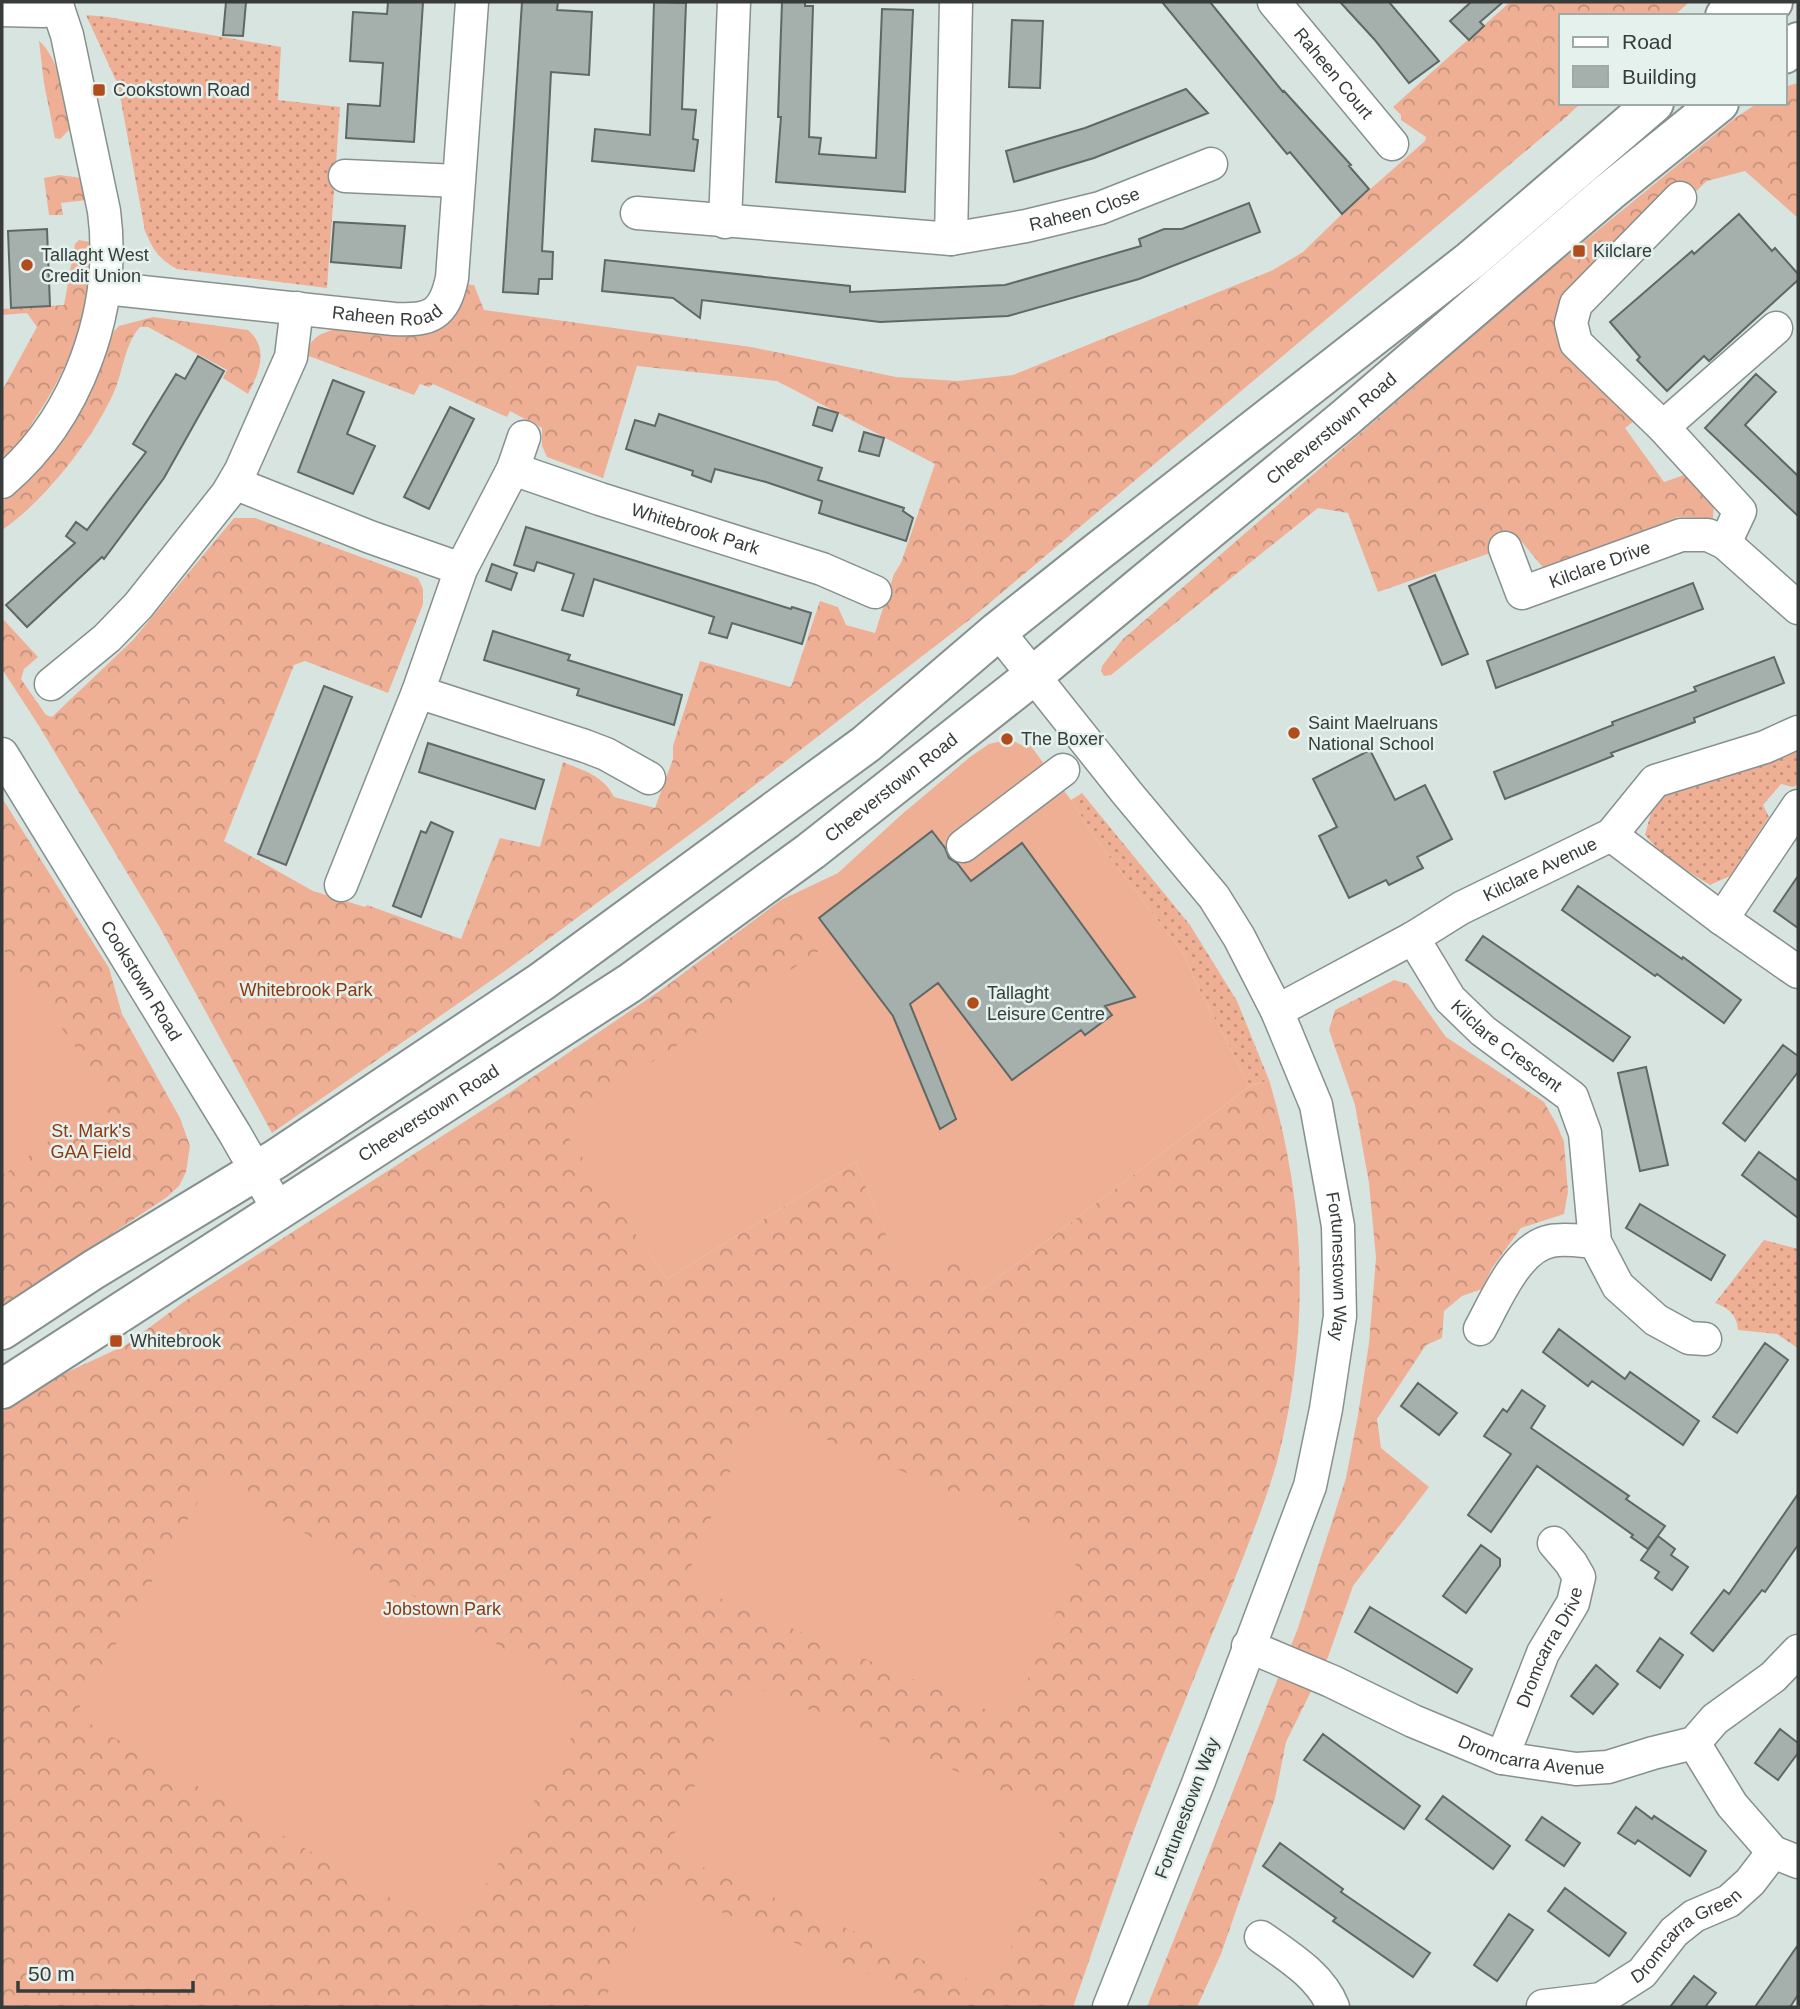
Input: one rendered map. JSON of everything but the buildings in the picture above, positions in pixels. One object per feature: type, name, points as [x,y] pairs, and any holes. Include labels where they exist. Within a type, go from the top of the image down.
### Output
[{"type":"main road","points":[[1759,14],[1773,2]]},
{"type":"main road","points":[[1471,260],[1530,185],[1625,105]]},
{"type":"main road","points":[[2,1330],[93,1270],[257,1171],[541,982],[730,845],[866,744],[998,631],[1471,260],[1652,105]]},
{"type":"main road","name":"Cheeverstown Road","points":[[2,1389],[630,982],[811,851],[1034,675],[1344,419],[1609,192],[1717,105]]},
{"type":"street","name":"Raheen Road","points":[[105,288],[420,320],[435,313],[446,300],[452,278],[472,2]]},
{"type":"street","points":[[725,222],[734,2]]},
{"type":"street","points":[[951,239],[956,2]]},
{"type":"street","name":"Raheen Court","points":[[1273,2],[1392,144]]},
{"type":"street","points":[[2,10],[43,11],[57,5],[68,35],[108,238],[105,288],[96,329],[82,369],[65,405],[28,457],[2,482]]},
{"type":"street","name":"Raheen Close","points":[[637,213],[951,239],[1026,226],[1100,208],[1212,164]]},
{"type":"street","points":[[345,176],[458,181]]},
{"type":"street","points":[[1681,198],[1576,304],[1571,323],[1576,343],[1663,427],[1740,511],[1725,543]]},
{"type":"street","points":[[51,684],[107,638],[138,606],[234,483],[291,357],[297,308]]},
{"type":"street","points":[[1663,427],[1776,328]]},
{"type":"street","points":[[341,885],[418,692],[461,569],[513,469],[524,437]]},
{"type":"street","name":"Whitebrook Park","points":[[513,469],[821,569],[875,592]]},
{"type":"street","points":[[234,483],[370,537],[461,569]]},
{"type":"street","name":"Kilclare Drive","points":[[1505,548],[1522,593],[1681,536],[1708,535],[1725,543],[1798,608]]},
{"type":"street","name":"Fortunestown Way","points":[[998,631],[1214,897],[1239,937],[1278,1011],[1316,1105],[1338,1226],[1340,1316],[1326,1409],[1310,1486],[1199,1781],[1109,2007]]},
{"type":"street","points":[[418,692],[585,746],[606,754],[649,778]]},
{"type":"street","name":"Kilclare Avenue","points":[[1278,1011],[1461,908],[1611,835],[1655,781],[1765,747],[1798,732]]},
{"type":"street","name":"Cookstown Road","points":[[2,754],[278,1209]]},
{"type":"street","points":[[963,846],[1063,771]]},
{"type":"street","points":[[1722,919],[1798,806]]},
{"type":"street","points":[[1611,835],[1722,919],[1798,972]]},
{"type":"street","name":"Kilclare Crescent","points":[[1413,937],[1450,999],[1483,1031],[1572,1097],[1585,1133],[1595,1242],[1618,1286],[1656,1320],[1689,1338],[1705,1339]]},
{"type":"street","points":[[1480,1329],[1512,1272],[1529,1252],[1550,1241],[1595,1242]]},
{"type":"street","name":"Dromcarra Drive","points":[[1502,1758],[1544,1653],[1573,1602],[1579,1577],[1572,1563],[1554,1543]]},
{"type":"street","name":"Dromcarra Avenue","points":[[1248,1646],[1502,1758],[1576,1769],[1608,1767],[1694,1743]]},
{"type":"street","points":[[1786,1857],[1732,1805],[1694,1743],[1715,1719],[1773,1677],[1798,1651]]},
{"type":"street","name":"Dromcarra Green","points":[[1542,2006],[1601,1998],[1642,1973],[1675,1933],[1694,1916],[1729,1901],[1750,1882],[1786,1857]]},
{"type":"street","points":[[1261,1937],[1292,1959],[1328,1992],[1333,2007]]},
{"type":"green space","name":"Whitebrook Park","points":[[1510,2],[1689,2],[1676,14],[1559,14],[1559,105],[1579,105],[1565,118],[973,617],[712,818],[509,968],[272,1133],[159,926],[2,669],[2,618],[38,657],[24,669],[21,679],[46,715],[52,717],[133,640],[234,518],[255,518],[418,578],[423,589],[423,604],[388,693],[305,661],[294,665],[224,841],[313,891],[365,907],[367,905],[461,939],[500,838],[540,847],[563,762],[599,779],[614,797],[655,808],[673,759],[673,746],[700,661],[791,687],[820,601],[838,607],[846,625],[875,633],[935,464],[777,381],[637,366],[603,478],[547,457],[542,446],[542,428],[510,411],[507,417],[433,384],[429,387],[420,384],[414,395],[306,355],[311,343],[332,330],[359,329],[399,333],[462,284],[474,285],[484,310],[751,347],[896,377],[958,381],[1013,375],[1273,270],[1303,252],[1425,141],[1426,137],[1401,120],[1401,115],[1393,107]]},
{"type":"green space","points":[[86,15],[281,47],[278,100],[340,107],[327,288],[177,269],[157,253],[145,231],[118,85]]},
{"type":"green space","points":[[39,41],[57,69],[68,108],[69,130],[60,139],[55,138]]},
{"type":"green space","points":[[1798,83],[1798,218],[1745,171],[1707,181],[1557,322],[1634,421],[1625,428],[1664,482],[1687,474],[1714,502],[1713,518],[1678,517],[1545,570],[1522,542],[1378,592],[1348,513],[1318,508],[1111,675],[1104,676],[1102,666],[1122,640],[1542,276],[1735,118],[1755,105],[1786,105],[1786,86]]},
{"type":"green space","points":[[59,175],[82,178],[86,200],[61,203],[63,215],[49,215],[44,178]]},
{"type":"green space","points":[[79,240],[90,242],[88,290],[84,313],[69,358],[28,431],[12,450],[2,457],[2,391],[37,327],[27,313],[2,315],[2,309],[64,305],[75,244]]},
{"type":"green space","points":[[153,317],[248,330],[259,344],[260,360],[248,394],[223,378],[227,370],[148,327],[140,327],[128,349],[114,392],[81,449],[34,504],[2,530],[2,502],[38,469],[69,430],[90,393],[114,331],[119,326]]},
{"type":"green space","name":"Tallaght Leisure Centre","points":[[1010,739],[1027,748],[1030,745],[1098,842],[1186,957],[1196,983],[1250,1086],[981,1291],[965,1256],[905,1281],[856,1162],[667,1279],[559,1124],[819,951],[781,900],[838,873],[970,757],[989,744]]},
{"type":"green space","points":[[1798,751],[1798,784],[1793,787],[1781,784],[1763,805],[1769,817],[1730,876],[1710,885],[1665,857],[1645,835],[1655,798]]},
{"type":"green space","points":[[1082,793],[1190,925],[1237,1001],[1269,1080],[1250,1086],[1196,983],[1186,957],[1098,842],[1071,800]]},
{"type":"green space","name":"St. Mark's GAA Field","points":[[2,798],[109,968],[122,1014],[180,1118],[190,1146],[186,1172],[179,1186],[167,1197],[2,1307]]},
{"type":"green space","name":"Jobstown Park","points":[[781,900],[820,951],[560,1124],[667,1279],[856,1162],[905,1280],[965,1255],[981,1291],[1250,1086],[1269,1080],[1282,1127],[1291,1174],[1300,1270],[1295,1367],[1277,1462],[1248,1546],[1135,1827],[1073,2007],[2,2007],[2,1412],[63,1374],[126,1345],[185,1301],[509,1093],[661,990]]},
{"type":"green space","points":[[2,948],[111,1095],[2,1176]]},
{"type":"green space","points":[[1394,980],[1408,984],[1446,1037],[1544,1102],[1564,1142],[1568,1192],[1564,1214],[1521,1228],[1492,1268],[1482,1289],[1462,1296],[1444,1311],[1442,1338],[1426,1345],[1377,1419],[1381,1448],[1429,1487],[1353,1586],[1328,1657],[1286,1742],[1275,1798],[1221,1954],[1197,2007],[1147,2007],[1298,1628],[1346,1478],[1369,1343],[1376,1258],[1369,1183],[1355,1105],[1329,1030],[1335,1010]]},
{"type":"green space","points":[[1764,1240],[1798,1249],[1798,1348],[1777,1334],[1738,1330],[1731,1313],[1715,1303]]},
{"type":"green space","points":[[756,1410],[1083,1547],[1011,1720],[684,1583]]},
{"type":"green space","points":[[211,1479],[593,1700],[456,1936],[75,1715]]},
{"type":"green space","points":[[739,1680],[1066,1817],[993,1990],[667,1852]]},
{"type":"green space","points":[[654,1884],[948,2007],[602,2007]]},
{"type":"place","name":"Cookstown Road","points":[[99,90]]},
{"type":"place","name":"Kilclare","points":[[1579,251]]},
{"type":"place","name":"Tallaght West Credit Union","points":[[27,265]]},
{"type":"place","name":"Saint Maelruans National School","points":[[1294,733]]},
{"type":"place","name":"The Boxer","points":[[1007,739]]},
{"type":"place","name":"Tallaght Leisure Centre","points":[[973,1003]]},
{"type":"place","name":"Whitebrook","points":[[116,1341]]}]
